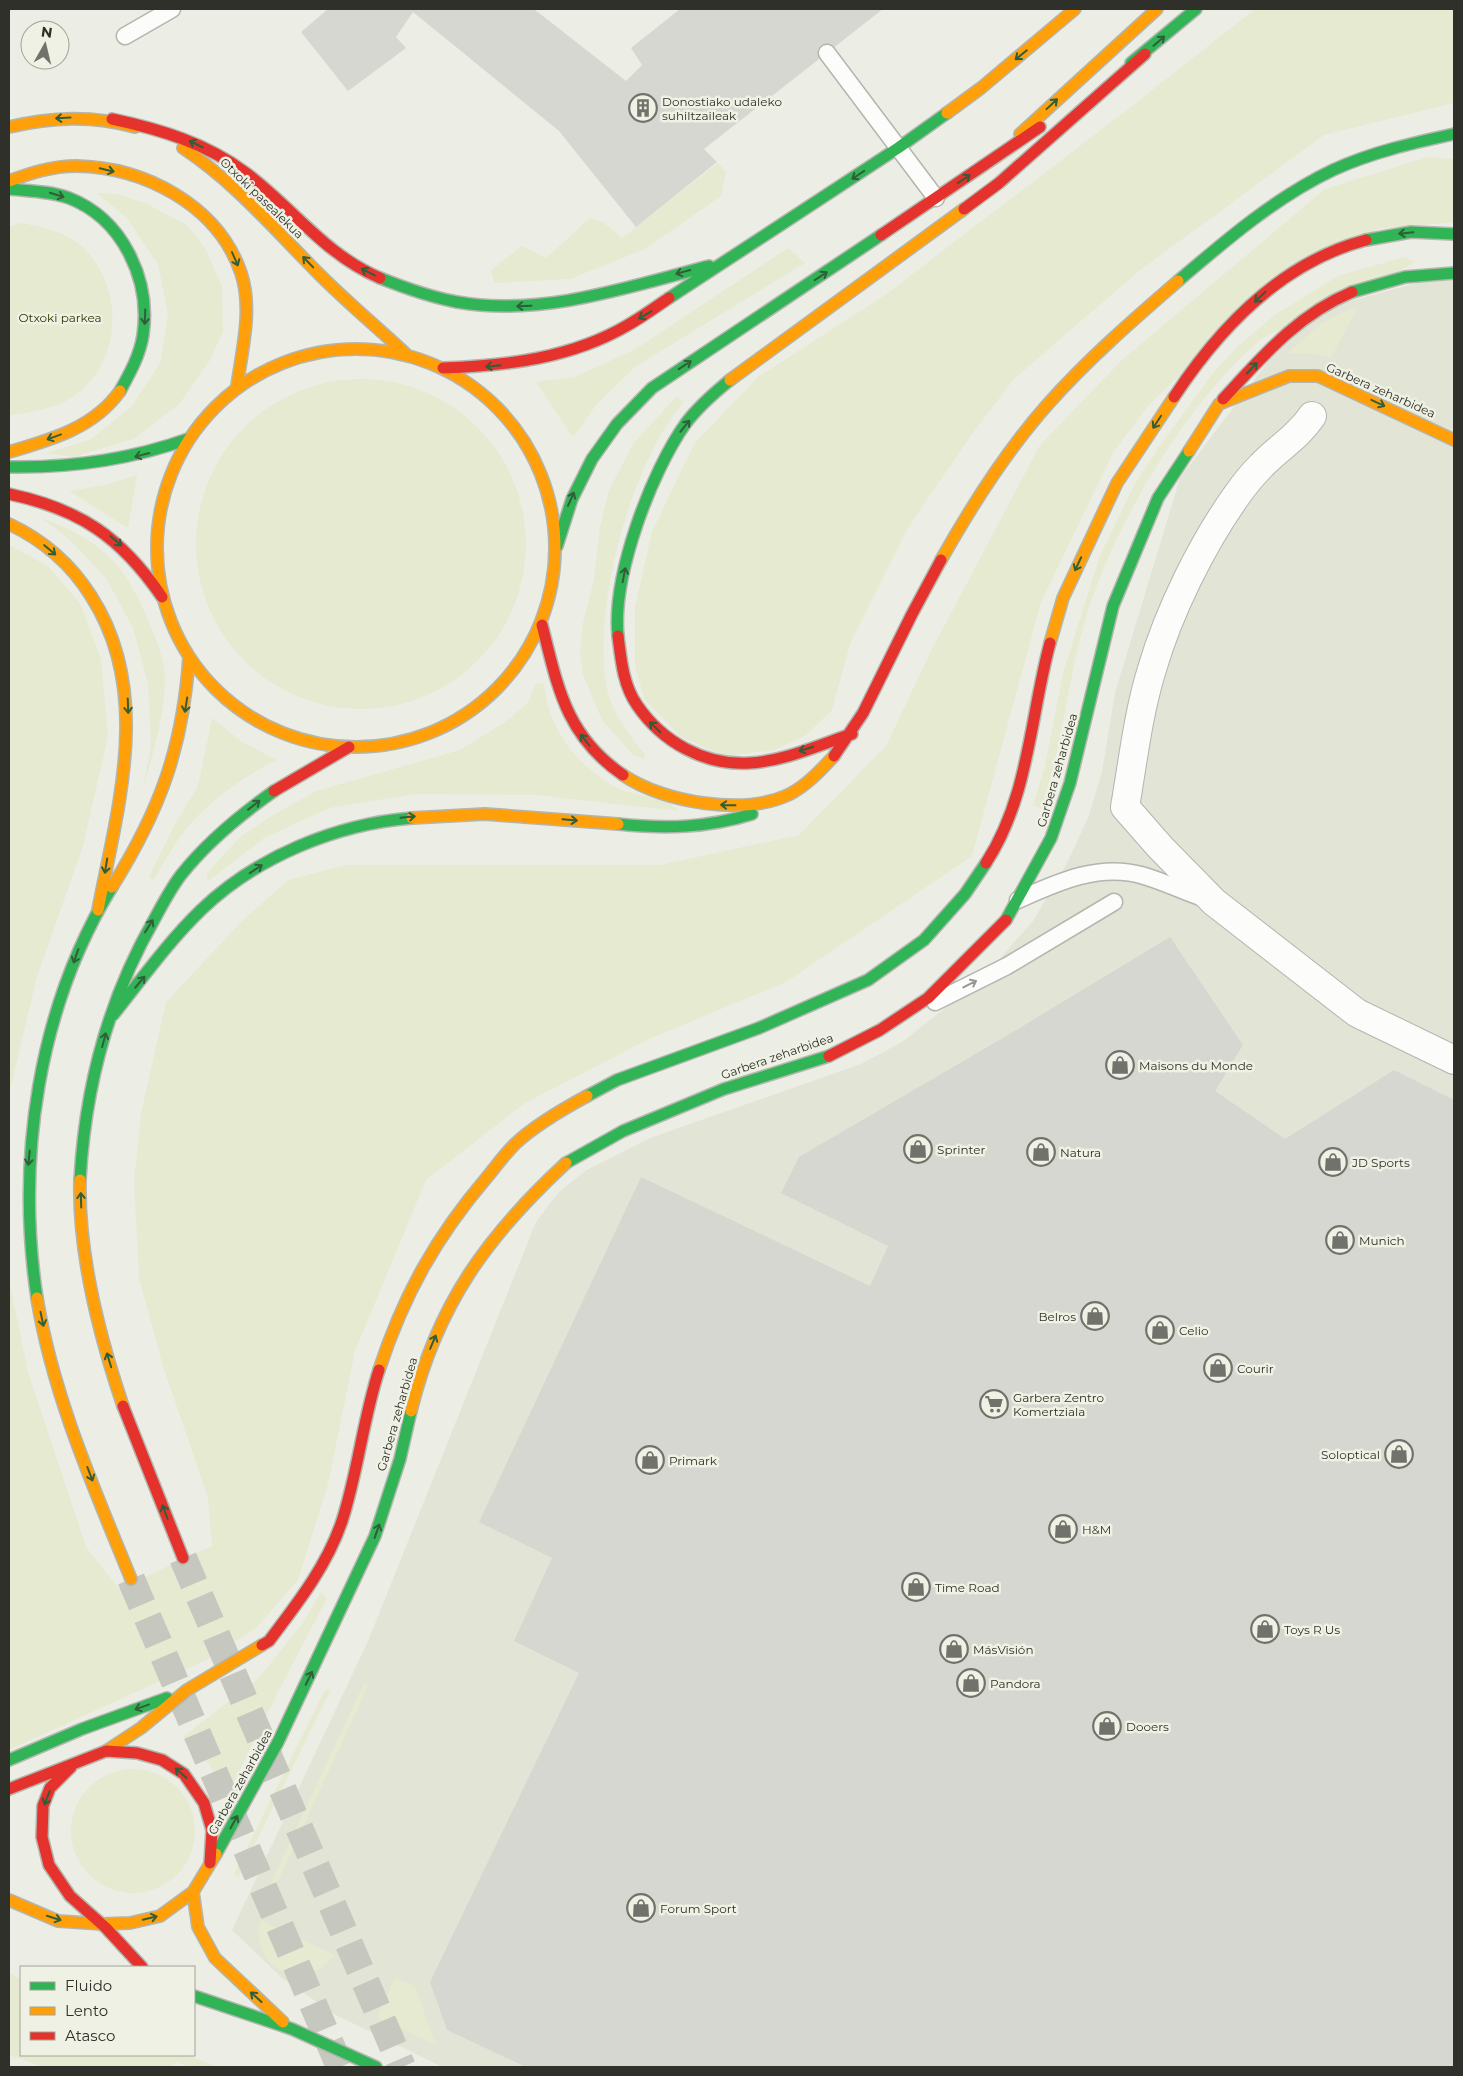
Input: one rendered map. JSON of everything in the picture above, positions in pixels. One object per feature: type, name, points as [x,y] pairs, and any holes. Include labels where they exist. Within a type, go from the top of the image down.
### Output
[{"type":"main road","points":[[444,368],[520,363],[558,354],[594,342],[627,326],[659,307],[898,148],[981,88],[1076,9]]},
{"type":"main road","points":[[991,161],[1096,62],[1158,9]]},
{"type":"main road","points":[[852,734],[779,757],[757,762],[735,763],[713,760],[692,753],[653,727],[637,706],[626,684],[620,660],[619,623],[622,576],[636,527],[655,477],[681,431],[710,397],[752,362],[999,183],[1196,9]]},
{"type":"main road","points":[[557,546],[553,509],[542,474],[526,441],[503,412],[475,387],[444,368],[407,355],[364,349],[338,349],[304,355],[272,367],[237,386],[212,409],[188,439],[170,475],[159,516],[156,556],[162,597],[173,628],[189,657],[213,686],[242,711],[275,730],[311,742],[349,747],[396,743],[440,729],[480,704],[514,672],[542,625],[552,590],[557,546],[567,508],[583,471],[604,438],[645,394],[680,368],[991,161],[1145,54]]},
{"type":"main road","name":"Otxoki pasealekua","points":[[9,127],[60,118],[112,119],[167,139],[218,171],[247,198],[321,276],[407,355]]},
{"type":"main road","points":[[112,119],[151,127],[190,140],[215,153],[261,185],[325,245],[357,266],[391,284],[427,296],[473,305],[536,305],[608,292],[730,260]]},
{"type":"main road","points":[[109,1019],[195,915],[230,886],[267,861],[308,842],[348,827],[434,814],[532,816],[668,829],[702,827],[735,820],[766,808],[793,793],[817,774],[852,734],[872,699],[907,621],[954,536],[998,468],[1048,405],[1128,324],[1211,253],[1279,202],[1317,178],[1358,160],[1395,147],[1454,134]]},
{"type":"main road","points":[[1438,138],[1454,141]]},
{"type":"main road","points":[[9,181],[22,174],[58,167],[98,167],[135,176],[170,191],[203,213],[227,242],[241,273],[245,314],[237,386]]},
{"type":"main road","points":[[9,189],[53,193],[79,202],[101,217],[119,236],[133,259],[142,284],[146,310],[145,334],[138,358],[128,380],[114,399],[97,416],[76,429],[9,452]]},
{"type":"main road","points":[[9,1789],[106,1751],[141,1728],[188,1690],[269,1642],[310,1588],[342,1522],[372,1392],[394,1324],[431,1251],[465,1202],[515,1144],[565,1108],[617,1080],[759,1028],[868,980],[924,940],[965,894],[996,846],[1016,799],[1028,756],[1041,680],[1063,598],[1117,483],[1198,360],[1263,293],[1317,257],[1348,245],[1379,237],[1411,232],[1454,234]]},
{"type":"main road","points":[[1218,404],[1280,337],[1328,302],[1363,286],[1426,273],[1454,272]]},
{"type":"main road","name":"Garbera zeharbidea","points":[[210,1865],[278,1742],[375,1536],[400,1459],[421,1371],[446,1312],[481,1254],[526,1200],[572,1158],[623,1130],[724,1089],[826,1057],[880,1030],[928,998],[1006,920],[1051,838],[1070,783],[1113,606],[1158,498],[1218,404],[1289,376],[1318,376],[1454,440]]},
{"type":"main road","points":[[9,467],[69,468],[126,460],[188,439]]},
{"type":"main road","points":[[9,494],[61,507],[101,529],[129,552],[148,574],[162,597]]},
{"type":"main road","points":[[9,524],[48,548],[68,565],[90,592],[112,632],[125,676],[128,707],[122,778],[98,913]]},
{"type":"main road","points":[[542,625],[562,697],[574,726],[595,752],[619,772],[647,787],[675,798],[704,804],[734,805],[764,802],[793,793]]},
{"type":"main road","points":[[131,1579],[68,1418],[53,1370],[41,1313],[30,1242],[27,1179],[34,1109],[48,1038],[80,947],[147,827],[165,787],[180,736],[186,701],[189,657]]},
{"type":"main road","points":[[183,1558],[120,1397],[93,1292],[82,1220],[80,1157],[91,1088],[109,1019],[143,936],[183,871],[217,835],[256,803],[302,771],[349,747]]},
{"type":"main road","points":[[9,1760],[82,1729],[188,1690]]},
{"type":"main road","points":[[9,1900],[58,1921],[102,1924],[130,1923],[160,1916],[193,1892],[210,1865],[212,1830],[204,1803],[184,1774],[162,1760],[137,1753],[106,1751]]},
{"type":"main road","points":[[78,1761],[46,1794],[41,1823],[44,1858],[56,1879],[71,1899],[102,1924],[126,1954],[141,1966]]},
{"type":"main road","points":[[193,1892],[198,1927],[215,1958],[225,1970],[292,2029]]},
{"type":"main road","points":[[195,1996],[292,2029],[376,2067]]},
{"type":"street","points":[[1312,416],[1302,431],[1261,465],[1236,496],[1199,558],[1170,619],[1152,668],[1139,721],[1125,807],[1160,847],[1214,902],[1356,1013],[1454,1060]]},
{"type":"lane","points":[[125,36],[172,9]]},
{"type":"lane","points":[[827,53],[936,198]]},
{"type":"lane","points":[[1016,901],[1064,879],[1103,871],[1140,874],[1214,902]]},
{"type":"lane","points":[[880,1030],[1007,966],[1114,902]]},
{"type":"shaded area","name":"Garbera Zentro Komertziala","points":[[1454,273],[1454,2067],[442,2067],[336,2015],[282,1978],[232,1930],[368,1641],[536,1222],[557,1194],[585,1171],[650,1138],[861,1064],[902,1042],[981,980],[1033,921],[1067,863],[1088,818],[1102,772],[1115,693],[1180,478],[1283,342],[1335,305]]},
{"type":"green space","points":[[1255,9],[1454,9],[1454,103],[1324,135],[1139,271],[1014,379],[972,434],[909,526],[850,644],[832,710],[805,736],[774,750],[724,756],[681,737],[645,700],[635,668],[635,607],[652,532],[694,444],[758,377],[885,295],[1127,110]]},
{"type":"green space","points":[[1428,157],[1454,159],[1454,222],[1377,229],[1246,311],[1148,406],[1114,451],[1041,602],[972,856],[786,982],[649,1039],[525,1103],[426,1180],[355,1351],[328,1484],[298,1580],[256,1628],[206,1660],[9,1750],[9,1280],[28,1372],[86,1547],[119,1589],[212,1546],[208,1498],[163,1366],[139,1278],[134,1182],[141,1113],[166,1002],[242,921],[288,880],[346,865],[660,865],[799,835],[886,746],[931,651],[1040,445],[1122,360],[1325,189]]},
{"type":"green space","points":[[718,163],[726,172],[721,196],[645,249],[570,279],[494,283],[491,270],[522,246],[546,258],[590,218],[603,222],[622,238]]},
{"type":"green space","points":[[97,193],[117,194],[147,204],[187,225],[205,248],[222,286],[223,332],[210,360],[180,403],[134,439],[73,457],[46,453],[90,440],[131,407],[160,363],[168,315],[158,264],[127,218]]},
{"type":"green space","name":"Otxoki parkea","points":[[21,223],[46,228],[62,234],[84,248],[98,266],[107,286],[112,308],[112,330],[107,351],[98,371],[83,389],[58,405],[23,414],[9,415],[9,227]]},
{"type":"green space","points":[[788,248],[805,263],[635,367],[597,404],[573,437],[536,382],[574,377],[634,350]]},
{"type":"green space","points":[[1405,257],[1415,262],[1373,285],[1261,339],[1229,370],[1177,435],[1131,511],[1112,549],[1096,588],[1078,647],[1048,785],[1041,808],[1033,805],[1045,766],[1063,673],[1100,556],[1133,487],[1158,448],[1213,373],[1238,346],[1276,314],[1340,275]]},
{"type":"green space","points":[[1358,307],[1331,358],[1308,353],[1286,354],[1322,323]]},
{"type":"green space","points":[[345,379],[377,379],[409,386],[439,398],[466,416],[489,439],[499,452],[514,481],[523,512],[526,544],[523,576],[514,607],[507,622],[489,649],[466,672],[439,690],[409,702],[377,709],[345,709],[313,702],[283,690],[256,672],[233,649],[215,622],[203,592],[196,560],[196,528],[203,496],[215,466],[233,439],[256,416],[283,398],[313,386]]},
{"type":"green space","points":[[676,397],[684,402],[665,428],[648,460],[633,495],[621,532],[606,609],[604,645],[607,689],[619,719],[645,754],[644,759],[633,755],[602,720],[583,675],[580,652],[583,623],[594,579],[600,527],[609,490],[633,444]]},
{"type":"green space","points":[[137,475],[128,528],[69,491],[105,485]]},
{"type":"green space","points":[[42,518],[80,535],[109,556],[130,584],[155,636],[164,666],[163,709],[143,789],[151,745],[148,684],[133,628],[106,578],[72,542]]},
{"type":"green space","points":[[9,545],[48,566],[80,603],[101,659],[108,736],[83,846],[37,977],[9,1094]]},
{"type":"green space","points":[[536,683],[544,684],[550,713],[556,726],[580,761],[617,788],[667,802],[679,811],[535,795],[414,794],[329,808],[264,838],[207,882],[207,875],[213,866],[240,837],[270,817],[316,791],[460,750],[505,722],[528,703]]},
{"type":"green space","points":[[212,718],[242,742],[277,760],[251,774],[213,801],[182,834],[153,880],[149,877],[175,824],[198,786]]},
{"type":"green space","points":[[321,1592],[327,1598],[232,1786],[226,1787],[201,1754],[184,1741],[184,1736],[257,1680],[302,1624]]},
{"type":"green space","points":[[369,1684],[273,1892],[268,1889],[363,1685]]},
{"type":"green space","points":[[331,1689],[239,1877],[234,1874],[325,1690]]},
{"type":"green space","points":[[133,1769],[157,1774],[168,1779],[177,1787],[185,1796],[190,1807],[195,1831],[190,1855],[185,1866],[177,1875],[168,1883],[157,1888],[133,1893],[109,1888],[98,1883],[89,1875],[81,1866],[76,1855],[71,1831],[76,1807],[81,1796],[89,1787],[98,1779],[109,1774]]},
{"type":"green space","points":[[261,1920],[335,1955],[314,1973],[287,1974],[269,1962],[263,1953],[259,1931]]},
{"type":"green space","points":[[9,1973],[20,1978],[20,2056],[191,2056],[217,2067],[190,2067],[177,2062],[170,2067],[44,2067],[9,2055]]},
{"type":"green space","points":[[395,1978],[415,1986],[436,2045],[377,2017]]},
{"type":"building","name":"Donostiako udaleko suhiltzaileak","points":[[328,9],[534,9],[626,81],[642,65],[631,48],[680,9],[883,9],[704,149],[717,162],[636,227],[559,131],[413,12],[396,37],[406,48],[348,91],[301,32]]},
{"type":"building","name":"Garbera Zentro Komertziala","points":[[1170,937],[1243,1045],[1215,1091],[1285,1139],[1394,1070],[1454,1100],[1454,2067],[526,2067],[447,2030],[430,1982],[579,1673],[514,1641],[552,1558],[479,1522],[641,1177],[870,1286],[888,1246],[781,1193],[799,1157],[1008,1035]]},
{"type":"tunnel","points":[[183,1558],[402,2067]]},
{"type":"tunnel","points":[[131,1579],[340,2067]]},
{"type":"traffic: fast","points":[[1131,63],[1196,9]]},
{"type":"traffic: fast","points":[[669,298],[898,148],[947,113]]},
{"type":"traffic: fast","points":[[1178,281],[1252,220],[1312,181],[1333,170],[1378,153],[1454,134]]},
{"type":"traffic: fast","points":[[9,189],[54,194],[69,198],[88,208],[118,236],[129,254],[137,273],[142,293],[143,335],[137,357],[120,391]]},
{"type":"traffic: fast","points":[[1366,240],[1411,232],[1454,234]]},
{"type":"traffic: fast","points":[[557,546],[572,499],[592,459],[617,424],[652,388],[881,235]]},
{"type":"traffic: fast","points":[[380,278],[437,298],[457,302],[489,306],[521,306],[553,303],[616,291],[709,266]]},
{"type":"traffic: fast","points":[[1352,292],[1405,277],[1454,273]]},
{"type":"traffic: fast","points":[[618,636],[621,584],[637,525],[648,496],[673,444],[686,423],[706,400],[730,380]]},
{"type":"traffic: fast","points":[[9,467],[55,466],[100,461],[144,452],[188,439]]},
{"type":"traffic: fast","points":[[1006,920],[1051,838],[1070,783],[1113,606],[1158,498],[1189,451]]},
{"type":"traffic: fast","points":[[80,1180],[87,1112],[93,1078],[112,1013],[138,950],[170,891],[191,863],[224,830],[274,791]]},
{"type":"traffic: fast","points":[[618,824],[652,827],[702,825],[752,814]]},
{"type":"traffic: fast","points":[[113,1015],[155,961],[189,922],[223,891],[246,874],[299,846],[326,836],[355,827],[412,818]]},
{"type":"traffic: fast","points":[[587,1096],[617,1080],[759,1028],[868,980],[924,940],[965,894],[986,863]]},
{"type":"traffic: fast","points":[[37,1298],[31,1245],[29,1192],[32,1139],[39,1086],[50,1034],[66,983],[87,934],[112,887]]},
{"type":"traffic: fast","points":[[566,1163],[623,1131],[724,1089],[829,1056]]},
{"type":"traffic: fast","points":[[216,1854],[278,1742],[375,1536],[400,1459],[411,1411]]},
{"type":"traffic: fast","points":[[9,1760],[82,1729],[167,1698]]},
{"type":"traffic: fast","points":[[195,1996],[292,2029],[376,2067]]},
{"type":"traffic: slow","points":[[947,113],[981,88],[1075,9]]},
{"type":"traffic: slow","points":[[1020,134],[1157,9]]},
{"type":"traffic: slow","points":[[9,127],[56,119],[88,119],[135,127]]},
{"type":"traffic: slow","points":[[183,148],[238,192],[331,285],[407,355]]},
{"type":"traffic: slow","points":[[9,181],[58,167],[102,168],[152,182],[175,194],[197,210],[215,228],[230,249],[241,273],[244,286],[246,300],[244,344],[237,386]]},
{"type":"traffic: slow","points":[[730,380],[964,209]]},
{"type":"traffic: slow","points":[[941,560],[990,479],[1018,440],[1048,404],[1095,356],[1178,281]]},
{"type":"traffic: slow","points":[[356,349],[395,353],[414,357],[432,364],[467,382],[497,407],[522,437],[540,472],[547,490],[551,509],[555,548],[551,587],[547,606],[540,624],[522,659],[497,689],[467,714],[432,732],[414,739],[395,743],[356,747],[317,743],[298,739],[280,732],[245,714],[215,689],[190,659],[172,624],[165,606],[161,587],[157,548],[161,509],[165,490],[172,472],[190,437],[215,407],[245,382],[280,364],[298,357],[317,353],[356,349]]},
{"type":"traffic: slow","points":[[1189,451],[1219,404],[1289,376],[1318,376],[1454,440]]},
{"type":"traffic: slow","points":[[9,452],[40,443],[70,431],[97,414],[120,391]]},
{"type":"traffic: slow","points":[[1050,643],[1063,598],[1117,483],[1174,397]]},
{"type":"traffic: slow","points":[[9,524],[45,545],[65,563],[83,584],[110,633],[121,671],[126,710],[125,750],[121,790],[98,910]]},
{"type":"traffic: slow","points":[[112,887],[143,831],[166,777],[181,721],[189,657]]},
{"type":"traffic: slow","points":[[623,775],[640,785],[682,799],[728,805],[751,804],[772,801],[790,794],[808,782],[834,756]]},
{"type":"traffic: slow","points":[[412,818],[485,814],[618,824]]},
{"type":"traffic: slow","points":[[379,1370],[399,1316],[423,1267],[469,1199],[515,1144],[531,1130],[587,1096]]},
{"type":"traffic: slow","points":[[411,1411],[435,1338],[451,1305],[469,1275],[512,1218],[566,1163]]},
{"type":"traffic: slow","points":[[80,1180],[82,1237],[86,1266],[98,1323],[123,1406]]},
{"type":"traffic: slow","points":[[37,1298],[44,1334],[64,1406],[89,1476],[131,1579]]},
{"type":"traffic: slow","points":[[106,1751],[141,1728],[187,1690],[262,1645]]},
{"type":"traffic: slow","points":[[9,1900],[58,1921],[102,1924],[130,1923],[160,1916],[193,1892],[216,1854]]},
{"type":"traffic: slow","points":[[193,1892],[198,1927],[215,1958],[283,2022]]},
{"type":"traffic: jam","points":[[964,209],[999,183],[1145,54]]},
{"type":"traffic: jam","points":[[112,119],[182,138],[231,162],[263,186],[342,257],[380,278]]},
{"type":"traffic: jam","points":[[881,235],[1040,127]]},
{"type":"traffic: jam","points":[[1174,397],[1212,346],[1256,300],[1280,281],[1307,264],[1336,250],[1366,240]]},
{"type":"traffic: jam","points":[[1223,399],[1266,353],[1297,325],[1332,301],[1352,292]]},
{"type":"traffic: jam","points":[[443,368],[491,365],[561,353],[607,336],[633,322],[669,298]]},
{"type":"traffic: jam","points":[[9,494],[57,508],[78,517],[97,529],[131,558],[162,597]]},
{"type":"traffic: jam","points":[[834,756],[863,713],[941,560]]},
{"type":"traffic: jam","points":[[542,625],[553,670],[567,709],[589,744],[604,760],[623,775]]},
{"type":"traffic: jam","points":[[618,636],[626,680],[637,705],[659,730],[686,749],[701,756],[733,763],[763,762],[802,752],[852,734]]},
{"type":"traffic: jam","points":[[986,863],[1000,838],[1020,784],[1050,643]]},
{"type":"traffic: jam","points":[[274,791],[349,747]]},
{"type":"traffic: jam","points":[[829,1056],[880,1030],[928,998],[1006,920]]},
{"type":"traffic: jam","points":[[262,1645],[269,1641],[300,1599],[320,1569],[336,1538],[348,1502],[379,1370]]},
{"type":"traffic: jam","points":[[123,1406],[183,1558]]},
{"type":"traffic: jam","points":[[9,1789],[106,1751],[137,1753],[162,1760],[184,1774],[204,1803],[212,1830],[210,1863]]},
{"type":"traffic: jam","points":[[71,1767],[50,1788],[43,1806],[42,1837],[49,1865],[70,1896],[106,1928],[141,1966]]},
{"type":"place","name":"Donostiako udaleko suhiltzaileak","points":[[643,108]]},
{"type":"place","name":"Maisons du Monde","points":[[1120,1065]]},
{"type":"place","name":"Sprinter","points":[[918,1149]]},
{"type":"place","name":"Natura","points":[[1041,1152]]},
{"type":"place","name":"JD Sports","points":[[1333,1162]]},
{"type":"place","name":"Munich","points":[[1340,1240]]},
{"type":"place","name":"Belros","points":[[1095,1316]]},
{"type":"place","name":"Celio","points":[[1160,1330]]},
{"type":"place","name":"Courir","points":[[1218,1368]]},
{"type":"place","name":"Garbera Zentro Komertziala","points":[[994,1404]]},
{"type":"place","name":"Soloptical","points":[[1399,1454]]},
{"type":"place","name":"Primark","points":[[650,1460]]},
{"type":"place","name":"H&M","points":[[1063,1529]]},
{"type":"place","name":"Time Road","points":[[916,1587]]},
{"type":"place","name":"Toys R Us","points":[[1265,1629]]},
{"type":"place","name":"MásVisión","points":[[954,1649]]},
{"type":"place","name":"Pandora","points":[[971,1683]]},
{"type":"place","name":"Dooers","points":[[1107,1726]]},
{"type":"place","name":"Forum Sport","points":[[641,1908]]}]
